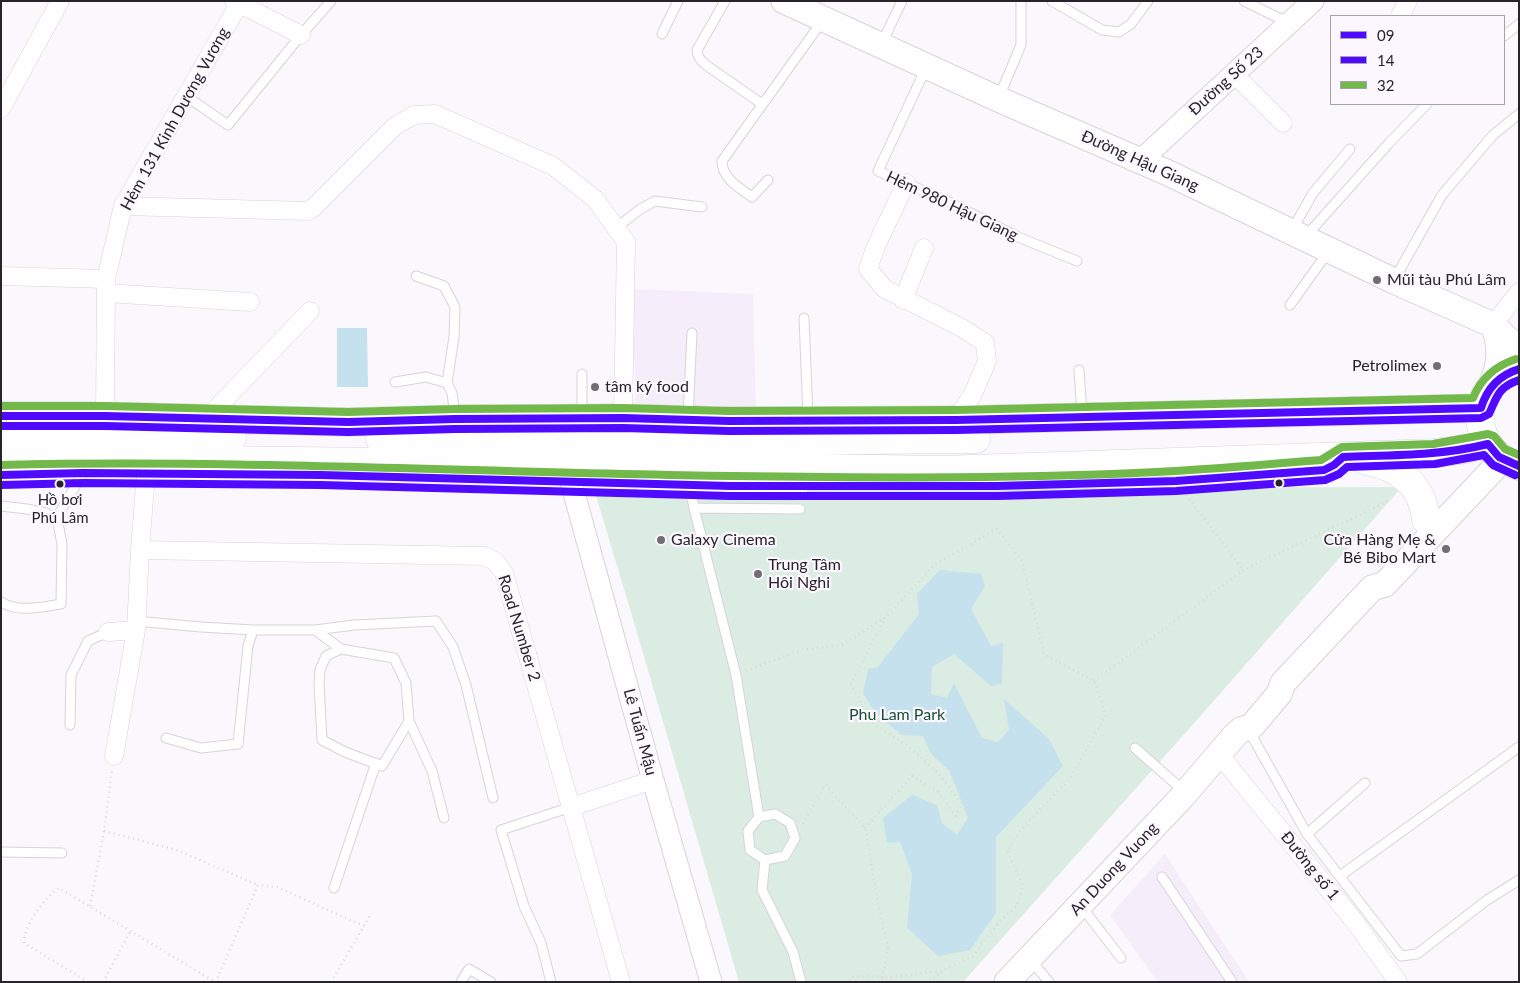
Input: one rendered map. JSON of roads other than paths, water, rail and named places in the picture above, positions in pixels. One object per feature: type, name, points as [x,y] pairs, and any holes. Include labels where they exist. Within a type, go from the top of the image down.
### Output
[{"type":"main road","name":"Đường Hậu Giang","points":[[790,2],[823,20],[1140,161],[1394,281],[1493,325],[1519,350]]},
{"type":"main road","points":[[1493,325],[1497,335],[1500,356],[1493,434],[1426,520],[1374,574],[1372,588],[1385,584],[1493,434],[1504,375],[1519,369]]},
{"type":"main road","points":[[1,416],[105,416],[156,431],[569,473],[690,464],[943,470],[1450,452],[1493,434]]},
{"type":"main road","points":[[690,464],[808,420],[956,420],[1082,417],[1493,434]]},
{"type":"main road","points":[[1,437],[348,422],[623,418],[690,464]]},
{"type":"main road","points":[[205,428],[998,486],[1176,481],[1324,470],[1334,466],[1343,456]]},
{"type":"main road","points":[[690,464],[729,441],[949,440],[1334,428],[1426,428],[1493,434]]},
{"type":"main road","points":[[1,458],[156,431]]},
{"type":"main road","points":[[1,475],[83,473],[156,431]]},
{"type":"main road","points":[[1343,456],[1384,464],[1400,474],[1412,485],[1422,499],[1426,520]]},
{"type":"main road","name":"An Duong Vuong","points":[[1007,982],[1081,905],[1219,754],[1247,734],[1279,694],[1283,683],[1372,588]]},
{"type":"street","points":[[1,109],[60,1]]},
{"type":"street","name":"Đường Số 23","points":[[1140,161],[1313,1]]},
{"type":"street","points":[[1401,15],[1408,1]]},
{"type":"street","points":[[237,2],[301,35]]},
{"type":"street","name":"Hẻm 131 Kinh Dương Vương","points":[[105,416],[106,286],[123,206],[237,2]]},
{"type":"street","points":[[1234,74],[1283,124]]},
{"type":"street","points":[[123,206],[308,211],[314,208],[395,126],[414,115],[436,114],[553,166],[595,199],[626,242],[623,418]]},
{"type":"street","points":[[906,183],[876,246],[868,269],[885,290],[962,328],[985,343],[987,360],[973,394],[956,420]]},
{"type":"street","points":[[903,300],[924,248]]},
{"type":"street","points":[[1,276],[250,302]]},
{"type":"street","points":[[1493,325],[1519,292]]},
{"type":"street","points":[[205,428],[310,311]]},
{"type":"street","points":[[114,756],[136,626],[140,550],[156,431]]},
{"type":"street","name":"Lê Tuấn Mậu","points":[[569,473],[653,780],[711,982]]},
{"type":"street","name":"Road Number 2","points":[[140,550],[484,556],[496,562],[504,573],[621,982]]},
{"type":"street","points":[[108,632],[136,626]]},
{"type":"street","name":"Đường số 1","points":[[1219,754],[1355,922],[1398,982]]},
{"type":"street","points":[[571,807],[653,780]]},
{"type":"lane","points":[[186,96],[228,125],[331,1]]},
{"type":"lane","points":[[662,34],[678,1]]},
{"type":"lane","points":[[725,1],[697,50],[697,54],[706,65],[762,104]]},
{"type":"lane","points":[[881,46],[902,1]]},
{"type":"lane","points":[[998,99],[1021,45],[1022,1]]},
{"type":"lane","points":[[1052,1],[1102,30],[1119,32],[1131,24],[1148,1]]},
{"type":"lane","points":[[1244,1],[1290,23]]},
{"type":"lane","points":[[768,180],[752,198],[729,179],[722,170],[722,161],[823,20]]},
{"type":"lane","points":[[1505,35],[1519,24]]},
{"type":"lane","name":"Hẻm 980 Hậu Giang","points":[[927,67],[878,171],[1018,237],[1077,261]]},
{"type":"lane","points":[[1298,235],[1426,105]]},
{"type":"lane","points":[[1394,281],[1442,195],[1494,135],[1519,114]]},
{"type":"lane","points":[[1298,235],[1313,193],[1350,149]]},
{"type":"lane","points":[[616,228],[639,210],[655,201],[702,207]]},
{"type":"lane","points":[[1290,305],[1330,250]]},
{"type":"lane","points":[[416,276],[444,286],[455,308],[454,337],[447,383],[452,393],[455,419]]},
{"type":"lane","points":[[804,318],[808,420]]},
{"type":"lane","points":[[692,333],[690,464],[736,675],[759,816],[748,831],[750,850],[766,860],[785,856],[795,838],[790,823],[775,814],[759,816]]},
{"type":"lane","points":[[1079,370],[1082,417]]},
{"type":"lane","points":[[582,374],[582,419]]},
{"type":"lane","points":[[395,382],[426,377],[447,383]]},
{"type":"lane","points":[[690,464],[800,509]]},
{"type":"lane","points":[[55,520],[83,473]]},
{"type":"lane","points":[[1,506],[46,513],[58,522],[62,544],[61,604],[41,608],[9,607],[1,602]]},
{"type":"lane","points":[[136,626],[315,630],[354,625],[436,621],[453,647],[466,685],[493,798]]},
{"type":"lane","points":[[166,738],[201,748],[238,744],[248,646],[253,630]]},
{"type":"lane","points":[[315,630],[342,648],[394,658],[406,683],[409,720],[432,771],[444,818]]},
{"type":"lane","points":[[70,725],[71,675],[88,641],[108,632]]},
{"type":"lane","points":[[342,648],[326,656],[320,670],[322,740],[345,752],[382,766],[409,720]]},
{"type":"lane","points":[[1247,734],[1307,834],[1401,956],[1417,954],[1487,900],[1519,880]]},
{"type":"lane","points":[[1340,876],[1519,747]]},
{"type":"lane","points":[[1135,748],[1185,792]]},
{"type":"lane","points":[[334,888],[376,763]]},
{"type":"lane","points":[[1307,834],[1365,783]]},
{"type":"lane","points":[[551,982],[540,943],[524,906],[501,830],[571,807]]},
{"type":"lane","points":[[1,852],[62,854]]},
{"type":"lane","points":[[766,860],[762,890],[793,952],[801,982]]},
{"type":"lane","points":[[1162,877],[1232,982]]},
{"type":"lane","points":[[1081,905],[1121,958]]},
{"type":"lane","points":[[1030,959],[1049,982]]},
{"type":"lane","points":[[461,982],[469,969],[485,980]]},
{"type":"water","points":[[337,328],[367,328],[368,387],[337,387]]},
{"type":"water","points":[[940,570],[981,574],[985,586],[971,609],[991,646],[1003,643],[1002,684],[991,686],[954,654],[932,667],[931,694],[947,698],[954,683],[982,738],[998,742],[1009,730],[1004,699],[1049,739],[1063,766],[996,837],[996,913],[970,950],[938,956],[907,928],[912,874],[900,842],[887,843],[883,818],[912,795],[937,805],[942,823],[957,835],[968,818],[949,770],[932,755],[923,736],[902,735],[877,715],[863,693],[868,669],[878,667],[919,614],[917,594]]},
{"type":"place","name":"Mũi tàu Phú Lâm","points":[[1377,280]]},
{"type":"place","name":"Petrolimex","points":[[1437,366]]},
{"type":"place","name":"tâm ký food","points":[[595,387]]},
{"type":"place","name":"Hồ bơi Phú Lâm","points":[[60,484]]},
{"type":"place","name":"Galaxy Cinema","points":[[661,540]]},
{"type":"place","name":"Cửa Hàng Mẹ & Bé Bibo Mart","points":[[1446,549]]},
{"type":"place","name":"Trung Tâm Hôi Nghi","points":[[758,574]]},
{"type":"park label","name":"Phu Lam Park","points":[[897,715]]}]
